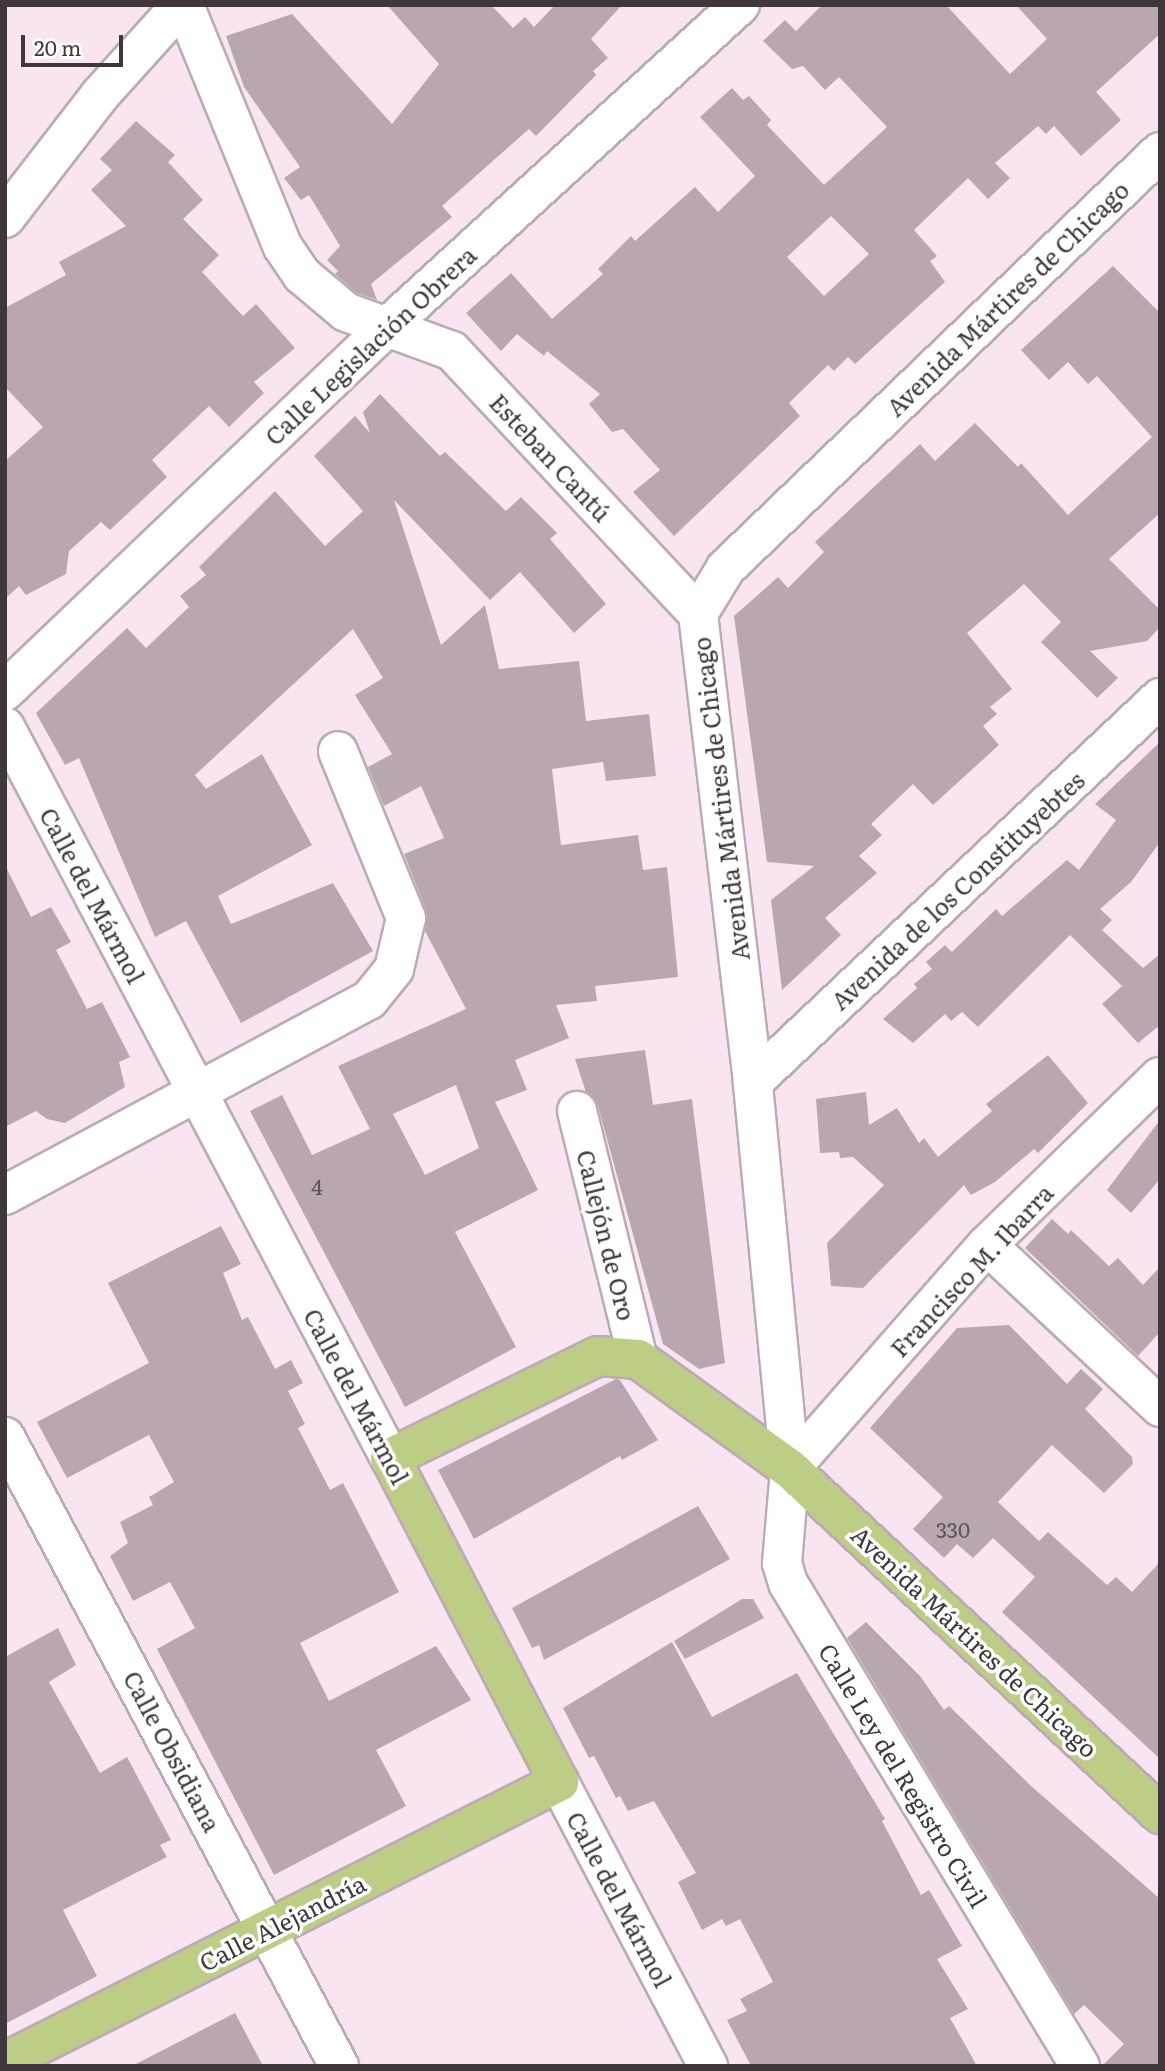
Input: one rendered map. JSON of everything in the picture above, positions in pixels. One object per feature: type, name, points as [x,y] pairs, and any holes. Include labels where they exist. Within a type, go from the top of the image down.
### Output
[{"type":"main road","points":[[390,1458],[598,1356],[638,1359]]},
{"type":"main road","name":"Avenida Mártires de Chicago","points":[[638,1359],[790,1469],[1160,1814]]},
{"type":"main road","name":"Calle del Mármol","points":[[390,1458],[559,1782]]},
{"type":"main road","name":"Calle Alejandría","points":[[5,2062],[559,1782]]},
{"type":"street","points":[[5,218],[100,95],[183,5]]},
{"type":"street","name":"Esteban Cantú","points":[[183,5],[283,247],[323,295],[346,312],[452,351],[698,614]]},
{"type":"street","name":"Calle Legislación Obrera","points":[[5,691],[387,327],[740,5]]},
{"type":"street","name":"Avenida Mártires de Chicago","points":[[790,1469],[753,1082],[698,614],[726,568],[1160,152]]},
{"type":"street","name":"Avenida de los Constituyebtes","points":[[753,1082],[1160,698]]},
{"type":"street","name":"Calle del Mármol","points":[[5,727],[390,1458]]},
{"type":"street","points":[[5,1195],[198,1096],[369,1000],[394,969],[406,918],[338,751]]},
{"type":"street","name":"Francisco M. Ibarra","points":[[790,1469],[987,1245],[1160,1077]]},
{"type":"street","name":"Callejón de Oro","points":[[577,1111],[638,1359]]},
{"type":"street","points":[[987,1245],[1160,1407]]},
{"type":"street","name":"Calle Obsidiana","points":[[5,1437],[339,2066]]},
{"type":"street","name":"Calle Ley del Registro Civil","points":[[790,1469],[783,1553],[788,1583],[1080,2066]]},
{"type":"street","name":"Calle del Mármol","points":[[559,1782],[708,2066]]},
{"type":"building","points":[[387,5],[491,5],[513,28],[525,17],[534,27],[555,5],[622,5],[591,39],[608,58],[593,71],[596,75],[536,136],[529,129],[442,206],[452,217],[371,284],[377,300],[357,293],[335,274],[338,271],[327,260],[340,246],[309,195],[301,200],[284,178],[300,167],[244,87],[226,36],[292,14],[392,124],[439,64]]},
{"type":"building","points":[[822,5],[946,5],[1010,74],[1047,39],[1016,5],[1160,5],[1160,34],[1096,92],[1121,120],[1081,156],[1054,126],[1046,134],[1038,126],[995,163],[1010,178],[988,199],[968,178],[914,230],[937,256],[930,261],[945,282],[855,364],[848,357],[834,371],[828,365],[789,403],[800,416],[674,536],[633,492],[660,470],[623,429],[612,432],[589,404],[600,394],[547,351],[544,356],[517,334],[501,351],[466,313],[511,273],[552,319],[603,274],[598,269],[631,236],[635,241],[695,187],[718,212],[755,176],[700,117],[732,88],[743,100],[749,96],[771,120],[767,125],[824,185],[887,127],[839,77],[825,90],[803,66],[792,69],[763,41],[785,20],[796,31]],"holes":[[[831,216],[869,254],[824,296],[787,257]]]},
{"type":"building","points":[[136,121],[175,155],[168,162],[203,200],[183,219],[219,255],[202,272],[243,316],[256,304],[295,348],[254,382],[264,393],[229,427],[209,406],[152,460],[167,477],[110,530],[101,522],[69,551],[66,574],[26,595],[19,586],[5,599],[5,461],[43,427],[5,387],[5,308],[66,275],[59,262],[126,226],[91,190],[112,170],[100,159]]},
{"type":"building","points":[[1113,266],[1160,313],[1160,513],[1109,559],[1160,610],[1160,627],[1147,641],[1090,651],[1118,678],[1097,698],[1041,642],[1061,622],[1024,584],[967,633],[1012,689],[990,707],[997,714],[983,726],[999,745],[933,805],[913,784],[871,824],[882,835],[859,856],[877,873],[825,918],[841,935],[782,990],[771,900],[814,866],[767,862],[734,616],[778,577],[788,588],[824,552],[815,542],[920,444],[935,461],[975,423],[1018,467],[1021,463],[1068,515],[1152,437],[1097,376],[1088,384],[1068,362],[1049,380],[1021,350]]},
{"type":"building","points":[[380,394],[440,456],[445,452],[506,511],[521,497],[557,533],[550,539],[606,604],[574,633],[520,572],[490,600],[394,500],[441,645],[485,605],[499,669],[579,661],[586,721],[649,714],[656,776],[606,781],[603,762],[552,769],[561,845],[638,835],[643,870],[667,867],[678,977],[595,986],[597,1001],[556,1005],[569,1038],[515,1060],[527,1090],[495,1102],[538,1190],[455,1232],[516,1347],[405,1407],[250,1111],[282,1095],[312,1155],[370,1129],[338,1066],[466,1009],[425,931],[426,910],[404,854],[444,838],[421,786],[384,806],[368,767],[392,754],[355,695],[383,678],[353,629],[195,775],[206,789],[262,754],[312,845],[218,896],[231,924],[333,883],[373,951],[241,1023],[186,921],[155,937],[79,758],[65,765],[36,713],[127,628],[146,648],[189,607],[180,596],[206,575],[199,567],[275,491],[325,546],[363,511],[314,456],[355,416],[370,433],[363,412]],"holes":[[[456,1085],[479,1148],[425,1175],[393,1114]]]},
{"type":"building","points":[[1160,742],[1160,842],[1131,882],[1100,909],[1112,920],[1102,930],[1143,968],[1160,954],[1160,1025],[1138,1043],[1102,1004],[1122,986],[1070,935],[978,1027],[962,1012],[951,1021],[945,1014],[913,1043],[883,1019],[917,988],[914,984],[932,969],[926,962],[945,945],[952,952],[996,909],[1002,916],[1067,860],[1079,870],[1116,820],[1095,804]]},
{"type":"building","points":[[5,865],[31,917],[51,907],[71,942],[56,950],[87,1009],[102,1002],[130,1057],[119,1062],[125,1087],[65,1123],[47,1119],[36,1111],[5,1127]]},
{"type":"building","points":[[645,1050],[653,1105],[692,1099],[725,1363],[699,1369],[663,1344],[598,1106],[586,1092],[575,1059]]},
{"type":"building","points":[[1048,1055],[1088,1103],[1038,1153],[1034,1149],[995,1182],[971,1195],[964,1185],[863,1288],[831,1286],[827,1243],[884,1185],[853,1157],[840,1158],[839,1152],[820,1153],[816,1099],[866,1092],[869,1125],[897,1108],[919,1143],[924,1138],[938,1157],[992,1111],[986,1104]]},
{"type":"building","points":[[1160,1120],[1160,1179],[1131,1213],[1107,1190]]},
{"type":"building","points":[[1052,1219],[1068,1234],[1071,1230],[1109,1266],[1118,1258],[1143,1285],[1160,1267],[1160,1332],[1138,1356],[1025,1248]]},
{"type":"building","points":[[221,1226],[241,1264],[223,1273],[242,1320],[248,1317],[275,1369],[291,1360],[303,1383],[288,1391],[305,1424],[298,1428],[330,1490],[343,1483],[399,1592],[300,1643],[329,1701],[436,1646],[471,1700],[376,1750],[406,1806],[274,1875],[157,1649],[195,1628],[170,1582],[133,1601],[110,1556],[128,1543],[120,1522],[153,1505],[149,1497],[174,1482],[149,1435],[67,1478],[37,1422],[149,1363],[108,1283]]},
{"type":"building","points":[[1009,1325],[1067,1384],[1081,1369],[1103,1389],[1085,1409],[1132,1457],[1133,1464],[1104,1493],[1052,1445],[998,1502],[1039,1541],[1048,1532],[1107,1585],[1116,1577],[1132,1592],[1160,1562],[1160,1759],[1002,1612],[1035,1577],[993,1538],[973,1558],[957,1544],[944,1558],[913,1529],[943,1497],[870,1428],[957,1328]]},
{"type":"building","points":[[616,1379],[620,1380],[658,1440],[622,1460],[620,1456],[474,1539],[438,1470]]},
{"type":"building","points":[[698,1506],[730,1559],[544,1660],[539,1645],[532,1648],[512,1608]]},
{"type":"building","points":[[742,1599],[753,1599],[764,1618],[685,1659],[674,1641]]},
{"type":"building","points":[[866,1622],[920,1676],[944,1710],[949,1706],[1030,1785],[1160,1899],[1160,2066],[1102,2066],[1124,2044],[1084,2005],[1074,2014],[847,1638]]},
{"type":"building","points":[[58,1628],[76,1665],[49,1682],[100,1773],[127,1757],[171,1840],[160,1845],[167,1857],[63,1910],[97,1976],[5,2024],[5,1657]]},
{"type":"building","points":[[672,1642],[712,1717],[797,1673],[885,1819],[882,1821],[921,1895],[929,1890],[962,1946],[937,1959],[968,2009],[950,2018],[977,2066],[751,2066],[727,2020],[747,2011],[740,1999],[773,1982],[740,1919],[726,1926],[722,1919],[702,1930],[678,1882],[696,1873],[654,1801],[628,1811],[620,1796],[616,1798],[594,1756],[589,1758],[563,1708]]},
{"type":"building","points":[[235,2013],[263,2066],[132,2066]]}]
